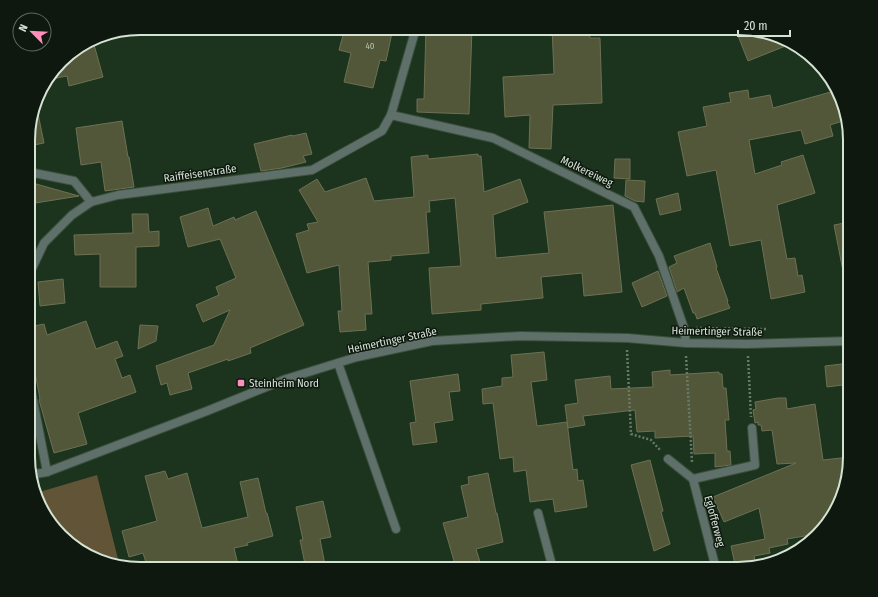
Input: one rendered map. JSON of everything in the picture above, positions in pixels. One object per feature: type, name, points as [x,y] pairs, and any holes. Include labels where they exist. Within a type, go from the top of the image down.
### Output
[{"type":"street","name":"Raiffeisenstraße","points":[[35,262],[44,243],[72,215],[91,202],[118,195],[312,170],[382,131],[391,115],[414,35]]},
{"type":"street","name":"Molkereiweg","points":[[391,115],[494,138],[634,207],[659,256],[684,328],[686,343]]},
{"type":"street","points":[[35,173],[74,181],[91,202]]},
{"type":"street","name":"Heimertinger Straße","points":[[37,474],[47,472],[286,379],[357,357],[432,341],[520,336],[627,338],[686,343],[747,344],[843,341]]},
{"type":"street","points":[[338,363],[396,529]]},
{"type":"street","points":[[35,410],[47,472]]},
{"type":"street","points":[[668,459],[693,479],[755,465],[752,428]]},
{"type":"street","name":"Eglofferweg","points":[[693,479],[714,562]]},
{"type":"street","points":[[538,513],[551,562]]},
{"type":"path","points":[[684,328],[768,329]]},
{"type":"path","points":[[627,338],[631,434],[651,440],[668,459]]},
{"type":"path","points":[[686,343],[693,479]]},
{"type":"path","points":[[747,344],[752,428]]},
{"type":"shaded area","points":[[97,475],[118,559],[100,554],[76,540],[61,526],[53,515],[41,491]]},
{"type":"building","points":[[343,35],[392,35],[386,61],[380,60],[373,88],[344,82],[351,53],[339,50]]},
{"type":"building","points":[[426,35],[472,35],[469,114],[417,112],[417,99],[424,99]]},
{"type":"building","points":[[552,35],[590,35],[590,38],[600,38],[602,103],[553,105],[551,149],[529,148],[530,115],[505,117],[503,77],[554,74]]},
{"type":"building","points":[[738,35],[765,39],[785,46],[748,61]]},
{"type":"building","points":[[94,46],[103,77],[69,86],[67,76],[56,78],[71,61]]},
{"type":"building","points":[[748,90],[749,99],[770,95],[773,108],[831,92],[835,100],[841,122],[830,125],[833,136],[805,144],[801,130],[749,140],[755,174],[782,165],[781,162],[803,155],[815,193],[777,205],[787,259],[795,258],[798,276],[802,275],[805,292],[771,299],[761,240],[730,246],[716,170],[687,176],[678,132],[707,126],[703,107],[731,102],[729,93]]},
{"type":"building","points":[[38,116],[44,143],[35,145]]},
{"type":"building","points":[[122,121],[134,187],[105,191],[101,162],[81,165],[76,128]]},
{"type":"building","points":[[306,133],[312,154],[303,156],[306,162],[261,171],[254,144]]},
{"type":"building","points":[[478,154],[478,156],[481,156],[484,192],[520,179],[528,202],[493,215],[496,258],[549,253],[544,212],[613,205],[622,292],[584,296],[582,273],[541,277],[543,298],[481,304],[481,310],[432,314],[429,268],[461,266],[455,198],[429,201],[430,212],[426,212],[429,253],[391,256],[391,260],[368,262],[372,314],[365,314],[366,330],[340,332],[338,311],[342,311],[339,265],[307,273],[296,234],[309,230],[307,224],[318,222],[299,190],[317,179],[325,192],[366,178],[374,201],[414,197],[411,157],[428,155],[428,159]]},
{"type":"building","points":[[615,159],[630,159],[630,179],[614,178]]},
{"type":"building","points":[[626,180],[645,181],[644,202],[635,201],[625,196]]},
{"type":"building","points":[[35,184],[79,196],[35,203]]},
{"type":"building","points":[[678,193],[681,210],[660,215],[656,199]]},
{"type":"building","points":[[208,208],[213,226],[234,217],[235,220],[256,211],[304,325],[250,348],[251,353],[228,361],[228,359],[188,373],[192,389],[170,395],[167,383],[161,385],[156,366],[214,345],[230,310],[203,322],[196,305],[219,295],[216,287],[236,278],[220,239],[188,247],[180,217]]},
{"type":"building","points":[[132,214],[148,214],[149,232],[159,231],[159,246],[136,247],[136,287],[100,287],[100,254],[75,255],[74,235],[133,233]]},
{"type":"building","points":[[843,223],[843,271],[834,225]]},
{"type":"building","points":[[710,243],[717,267],[716,268],[730,308],[697,319],[695,313],[693,313],[684,288],[677,292],[669,267],[677,263],[674,256]]},
{"type":"building","points":[[658,271],[667,296],[642,307],[632,283]]},
{"type":"building","points":[[63,279],[65,303],[40,306],[38,282]]},
{"type":"building","points":[[86,321],[96,349],[117,341],[123,356],[115,359],[122,378],[130,375],[136,392],[78,413],[87,444],[54,453],[39,400],[35,372],[35,326],[44,324],[47,335]]},
{"type":"building","points":[[140,325],[158,326],[156,341],[138,349]]},
{"type":"building","points":[[544,352],[547,380],[531,382],[537,426],[567,422],[573,470],[577,469],[578,481],[583,480],[587,507],[555,512],[553,499],[530,502],[526,470],[514,472],[513,457],[500,459],[493,403],[483,404],[482,389],[502,386],[502,378],[513,377],[511,355]]},
{"type":"building","points":[[843,364],[843,385],[827,387],[825,366]]},
{"type":"building","points":[[670,370],[670,375],[719,372],[719,374],[722,374],[723,388],[726,388],[729,420],[725,420],[727,451],[730,451],[731,465],[715,467],[715,453],[694,454],[693,436],[655,438],[655,431],[637,432],[635,410],[583,416],[585,425],[568,428],[565,405],[578,403],[575,380],[610,376],[611,389],[653,387],[652,372]]},
{"type":"building","points":[[458,374],[460,391],[449,392],[453,420],[434,423],[437,442],[413,445],[410,423],[416,422],[410,381]]},
{"type":"building","points":[[786,398],[787,409],[815,404],[823,460],[843,458],[843,463],[841,477],[832,503],[817,526],[808,535],[787,539],[788,544],[769,548],[770,553],[754,556],[755,560],[734,562],[731,546],[765,539],[759,508],[724,522],[713,497],[796,463],[777,464],[772,430],[762,431],[761,425],[758,425],[758,422],[755,423],[753,410],[756,409],[755,402]]},
{"type":"building","points":[[650,460],[663,511],[661,512],[670,544],[654,551],[631,465]]},
{"type":"building","points":[[165,471],[168,479],[187,473],[202,528],[248,517],[240,482],[258,478],[273,536],[247,543],[248,545],[234,548],[237,562],[146,562],[143,553],[129,557],[122,531],[157,521],[145,476]]},
{"type":"building","points":[[488,473],[503,542],[476,549],[480,562],[454,562],[443,523],[468,517],[461,486],[469,484],[468,477]]},
{"type":"building","points":[[323,501],[331,537],[320,539],[324,562],[305,562],[300,540],[303,540],[296,507]]},
{"type":"place","name":"Steinheim Nord","points":[[241,383]]}]
